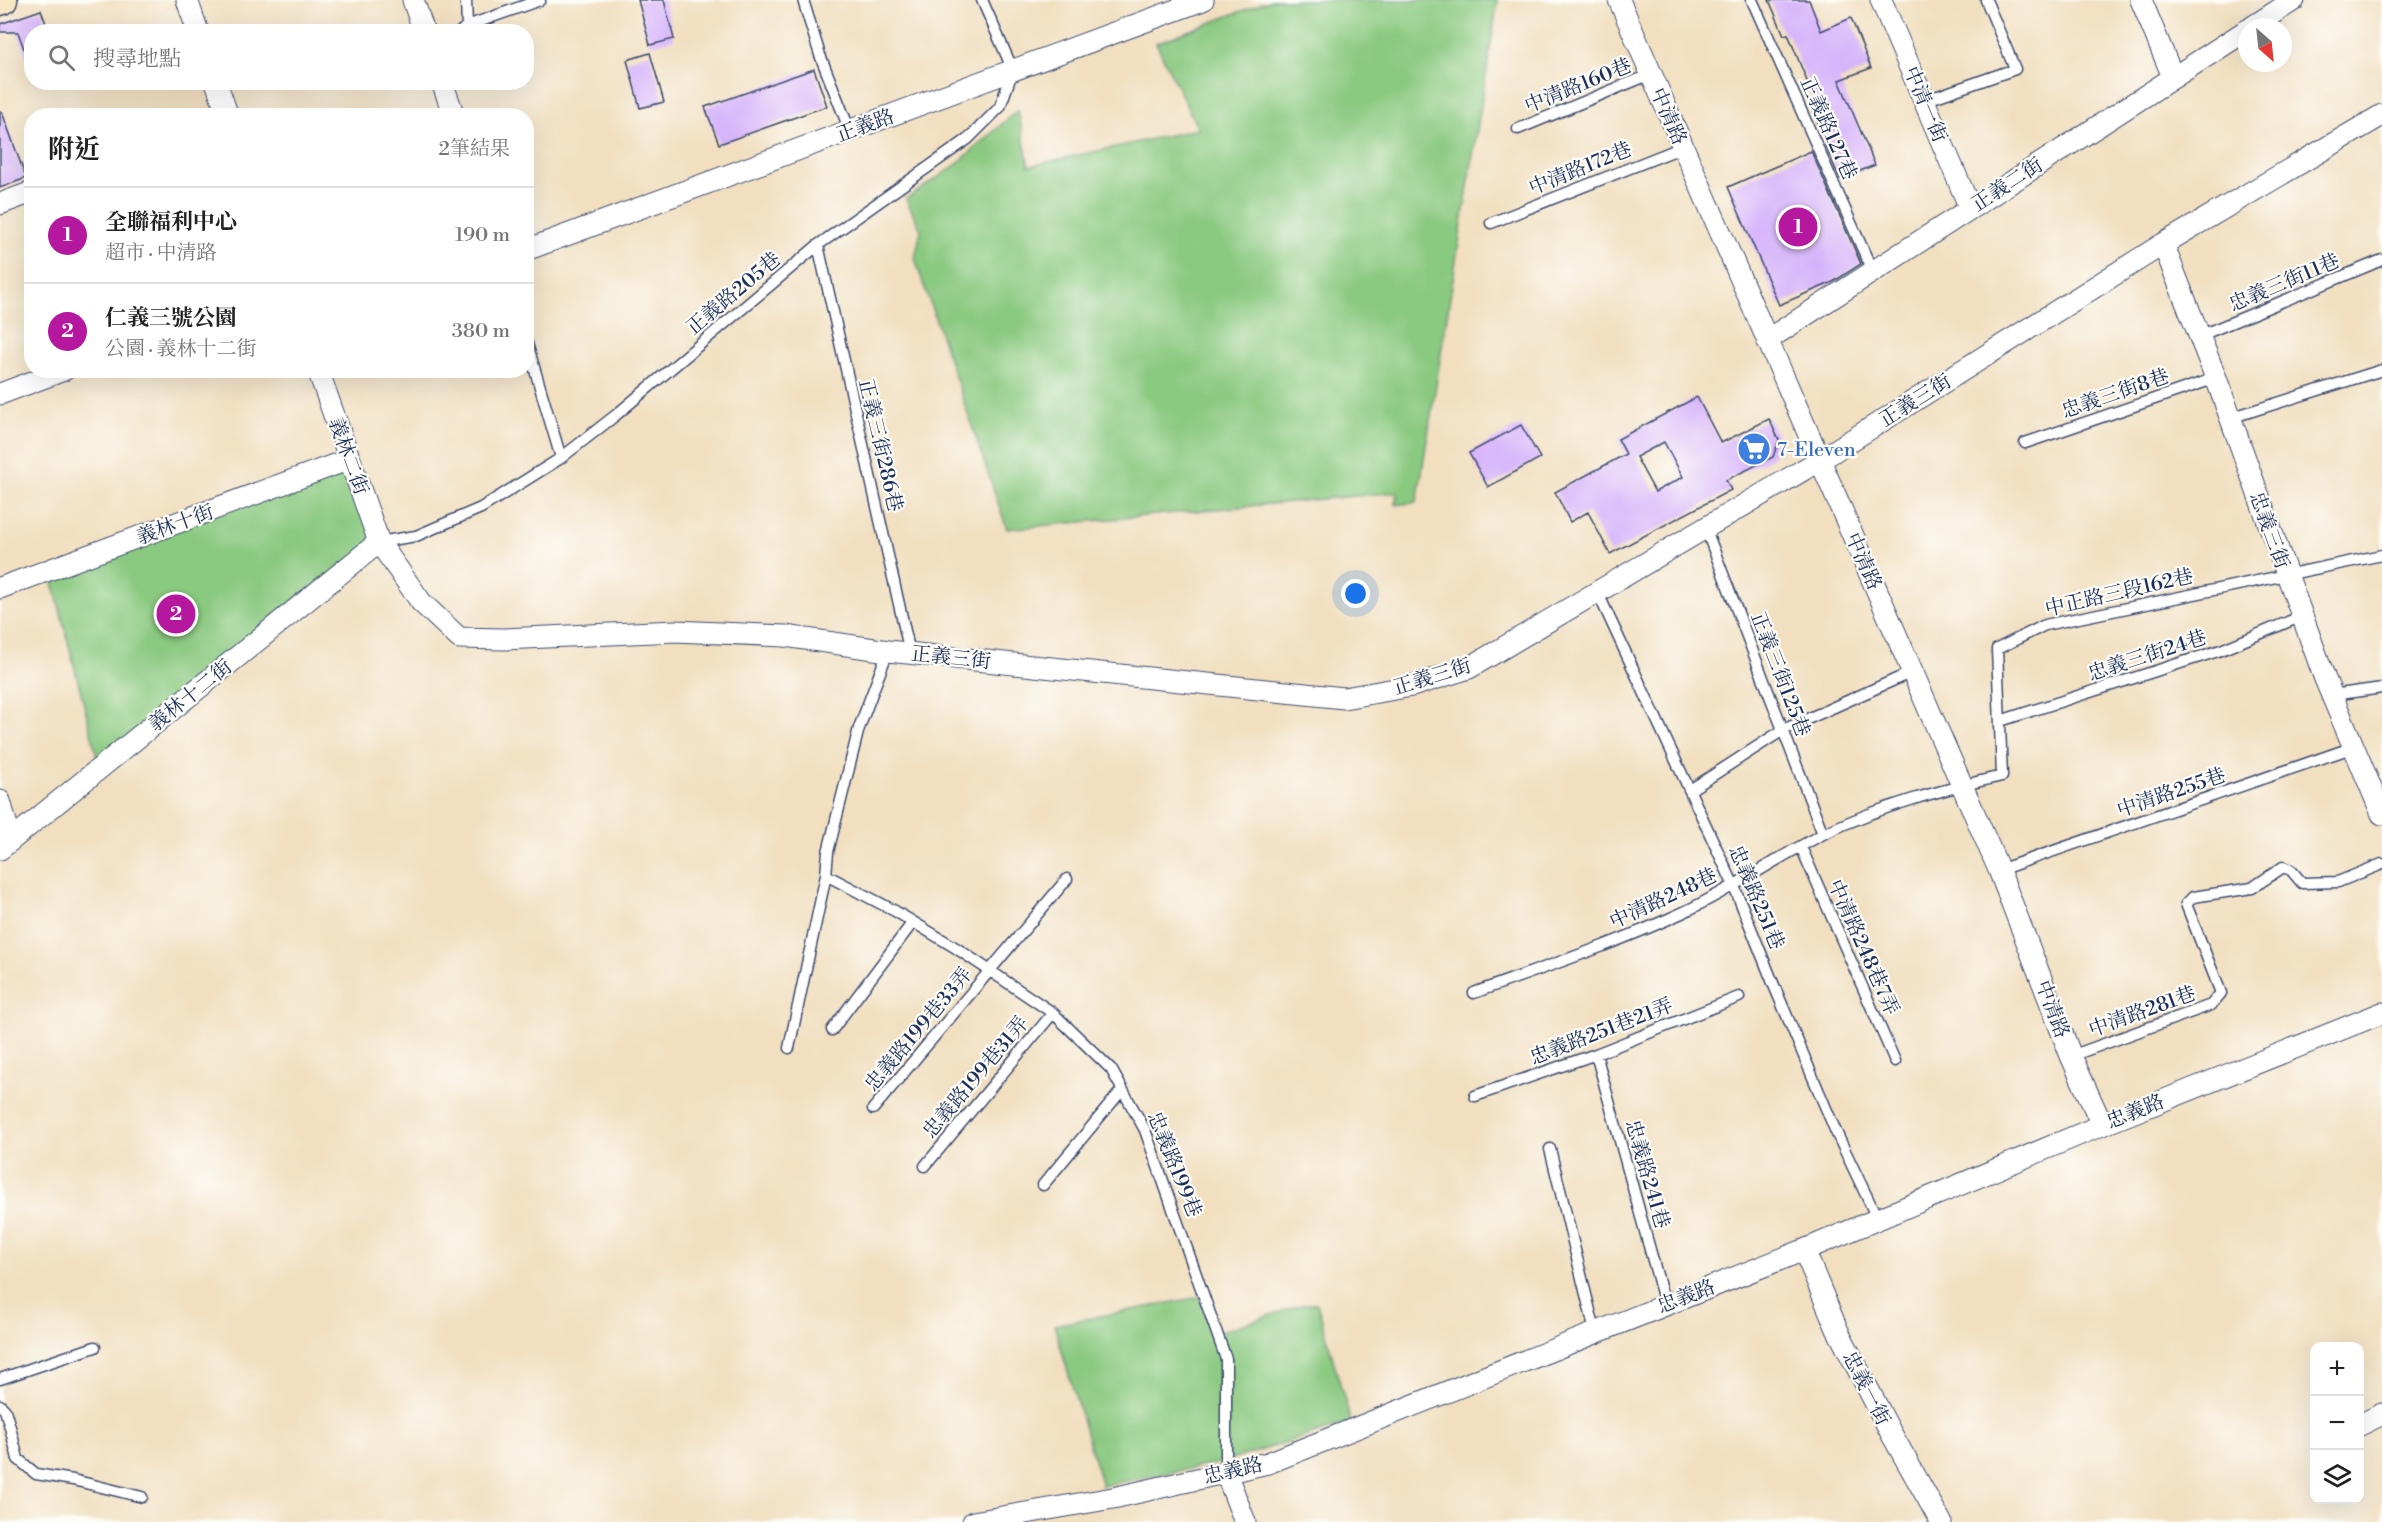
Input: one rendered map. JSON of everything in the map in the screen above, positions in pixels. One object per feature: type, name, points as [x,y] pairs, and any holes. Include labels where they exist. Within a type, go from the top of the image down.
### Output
[{"type":"street","points":[[187,0],[195,24]]},
{"type":"street","points":[[413,0],[421,24]]},
{"type":"street","name":"正義路","points":[[534,247],[1203,0]]},
{"type":"street","name":"中清路","points":[[1619,0],[1999,870],[2071,1056],[2102,1125]]},
{"type":"street","name":"中清一街","points":[[1881,0],[1970,208]]},
{"type":"street","points":[[2141,0],[2173,78]]},
{"type":"street","points":[[2266,18],[2294,0]]},
{"type":"street","name":"正義二街","points":[[1767,340],[1872,270],[2238,36]]},
{"type":"street","points":[[219,90],[225,108]]},
{"type":"street","points":[[445,90],[451,108]]},
{"type":"street","name":"正義三街","points":[[379,542],[421,602],[459,638],[504,639],[675,631],[785,636],[888,651],[1344,698],[1412,686],[1469,668],[1820,460],[2163,244],[2382,115]]},
{"type":"street","points":[[0,204],[24,195]]},
{"type":"street","name":"忠義三街","points":[[2163,244],[2216,378],[2332,695],[2382,814]]},
{"type":"street","points":[[0,394],[43,378]]},
{"type":"street","name":"義林二街","points":[[321,378],[379,542]]},
{"type":"street","name":"義林十街","points":[[0,588],[350,459]]},
{"type":"street","name":"義林十二街","points":[[5,844],[379,542]]},
{"type":"street","points":[[0,801],[5,844]]},
{"type":"street","name":"忠義路","points":[[973,1522],[1113,1498],[1268,1463],[1804,1250],[2102,1125],[2382,1013]]},
{"type":"street","name":"忠義一街","points":[[1804,1250],[1837,1329],[1941,1522]]},
{"type":"street","points":[[2364,1423],[2382,1414]]},
{"type":"street","points":[[1226,1473],[1245,1522]]},
{"type":"lane","points":[[464,24],[466,0]]},
{"type":"lane","points":[[477,24],[540,0]]},
{"type":"lane","points":[[803,0],[820,55],[850,131]]},
{"type":"lane","points":[[982,0],[1013,70]]},
{"type":"lane","name":"正義路127巷","points":[[1752,0],[1872,270]]},
{"type":"lane","points":[[1924,101],[2015,69],[1986,0]]},
{"type":"lane","name":"正義路205巷","points":[[379,542],[416,536],[481,508],[561,458],[616,415],[818,245],[968,139],[1000,107],[1013,70]]},
{"type":"lane","name":"中清路160巷","points":[[1518,129],[1651,74]]},
{"type":"lane","name":"中清路172巷","points":[[1491,223],[1683,147]]},
{"type":"lane","name":"正義三街286巷","points":[[818,245],[910,653]]},
{"type":"lane","name":"忠義三街11巷","points":[[2199,336],[2382,260]]},
{"type":"lane","points":[[534,367],[561,458]]},
{"type":"lane","points":[[2230,418],[2382,370]]},
{"type":"lane","name":"忠義三街8巷","points":[[2025,443],[2216,378]]},
{"type":"lane","name":"正義三街125巷","points":[[1705,527],[1823,834]]},
{"type":"lane","name":"中正路三段162巷","points":[[1962,785],[2002,776],[1997,650],[2045,625],[2382,555]]},
{"type":"lane","name":"忠義路251巷","points":[[1597,591],[1734,885],[1836,1132],[1878,1220]]},
{"type":"lane","name":"忠義三街24巷","points":[[2000,721],[2221,650],[2302,616]]},
{"type":"lane","points":[[789,1048],[826,875],[828,852],[859,728],[888,651]]},
{"type":"lane","points":[[1690,790],[1783,730],[1912,672]]},
{"type":"lane","points":[[2332,695],[2382,688]]},
{"type":"lane","name":"中清路255巷","points":[[1999,870],[2354,747]]},
{"type":"lane","name":"中清路248巷","points":[[1474,993],[1598,948],[1686,911],[1823,834],[1883,808],[1962,785]]},
{"type":"lane","name":"中清路248巷7弄","points":[[1801,848],[1895,1061]]},
{"type":"lane","name":"中清路281巷","points":[[2071,1056],[2211,1005],[2221,993],[2186,904],[2193,897],[2252,888],[2283,867],[2291,870],[2302,884],[2338,882],[2382,864]]},
{"type":"lane","name":"忠義路199巷","points":[[826,875],[913,921],[1053,1013],[1111,1069],[1145,1130],[1226,1359],[1226,1473]]},
{"type":"lane","name":"忠義路199巷33弄","points":[[873,1109],[1067,879]]},
{"type":"lane","points":[[832,1030],[913,921]]},
{"type":"lane","name":"忠義路251巷21弄","points":[[1475,1096],[1596,1054],[1739,997]]},
{"type":"lane","name":"忠義路199巷31弄","points":[[925,1166],[1053,1013]]},
{"type":"lane","name":"忠義路241巷","points":[[1596,1054],[1665,1304]]},
{"type":"lane","points":[[1043,1185],[1122,1090]]},
{"type":"lane","points":[[1550,1149],[1595,1332]]},
{"type":"lane","points":[[0,1379],[95,1347]]},
{"type":"lane","points":[[0,1406],[5,1410],[18,1459],[36,1474],[73,1480],[142,1497]]},
{"type":"green space","points":[[1271,0],[1498,0],[1417,502],[1396,505],[1397,492],[1007,529],[915,259],[921,230],[906,199],[956,165],[1018,110],[1029,166],[1198,129],[1156,43]]},
{"type":"green space","points":[[350,459],[379,542],[100,768],[50,570]]},
{"type":"green space","points":[[1199,1297],[1214,1334],[1301,1305],[1317,1303],[1351,1422],[1224,1462],[1102,1486],[1054,1325]]},
{"type":"building","points":[[638,0],[664,0],[674,39],[650,45]]},
{"type":"building","points":[[1769,0],[1809,0],[1821,31],[1851,18],[1871,68],[1839,80],[1875,165],[1840,179],[1812,108],[1817,106],[1788,34],[1784,35]]},
{"type":"building","points":[[41,10],[46,24],[24,24],[24,49],[18,32],[0,32],[0,24]]},
{"type":"building","points":[[650,53],[664,102],[640,108],[627,60]]},
{"type":"building","points":[[814,69],[827,106],[719,144],[705,107]]},
{"type":"building","points":[[0,112],[2,112],[24,172],[24,179],[0,188]]},
{"type":"building","points":[[1811,151],[1861,264],[1833,282],[1779,305],[1728,187]]},
{"type":"building","points":[[1697,397],[1721,443],[1769,419],[1779,440],[1773,457],[1726,480],[1731,490],[1610,554],[1588,512],[1570,522],[1555,492],[1626,454],[1618,439]],"holes":[[[1664,442],[1683,477],[1655,492],[1636,457]]]},
{"type":"building","points":[[1521,425],[1540,458],[1488,487],[1469,453]]},
{"type":"place","name":"全聯福利中心","points":[[1798,227]]},
{"type":"place","name":"7-Eleven","points":[[1754,449]]},
{"type":"place","name":"仁義三號公園","points":[[176,614]]}]
